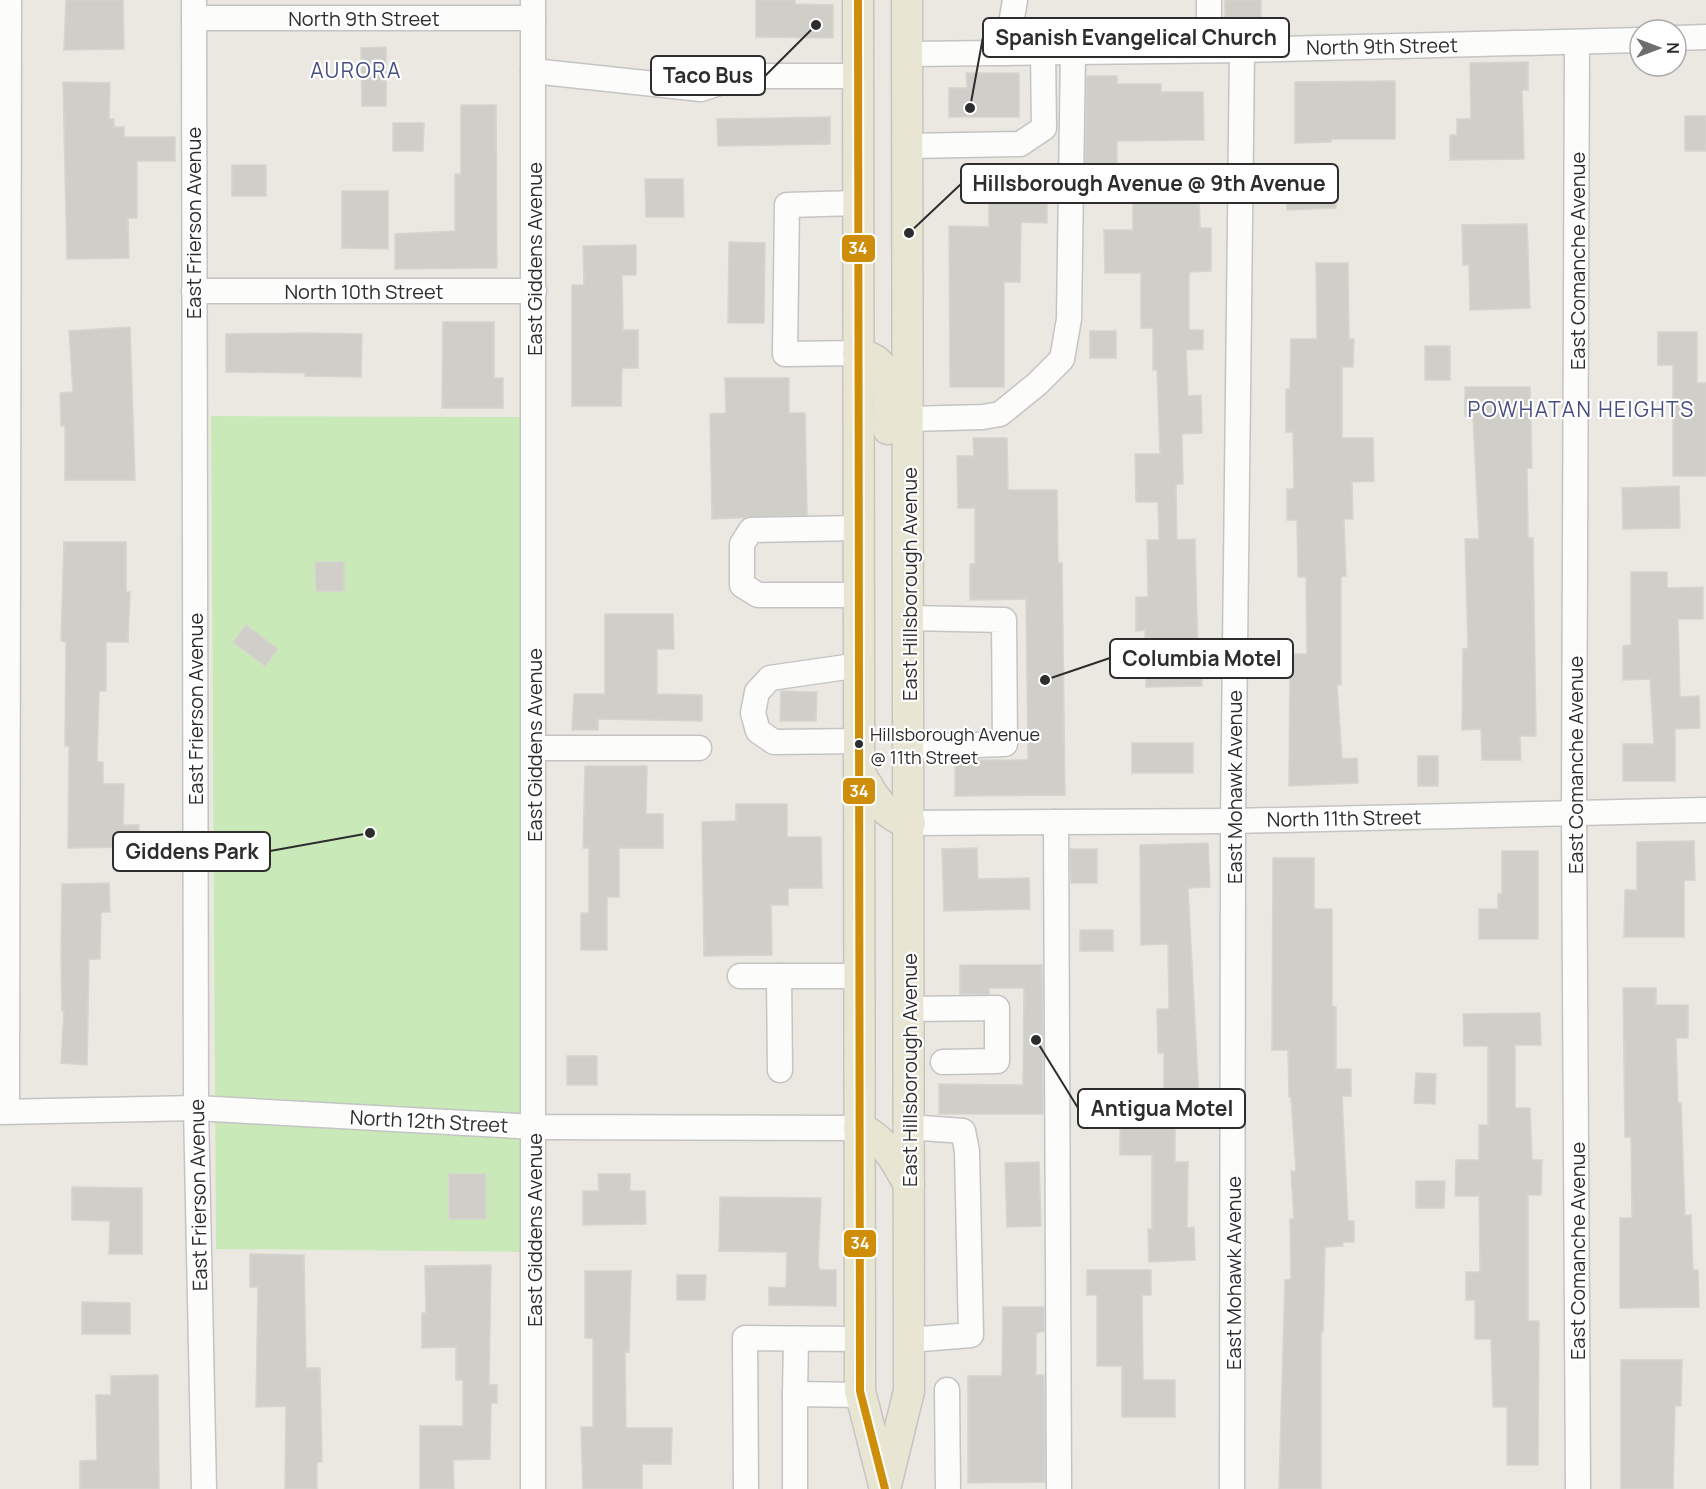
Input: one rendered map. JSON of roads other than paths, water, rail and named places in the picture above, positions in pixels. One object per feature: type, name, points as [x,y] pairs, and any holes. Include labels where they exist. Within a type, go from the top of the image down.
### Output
[{"type":"main road","name":"East Hillsborough Avenue","points":[[858,0],[861,1395],[885,1489]]},
{"type":"main road","name":"East Hillsborough Avenue","points":[[885,1489],[909,1391],[910,747],[907,0]]},
{"type":"main road","points":[[858,353],[875,360],[884,372],[888,388],[888,504],[909,540]]},
{"type":"main road","points":[[860,772],[882,807],[898,820],[910,823]]},
{"type":"main road","points":[[859,1128],[881,1141],[909,1185]]},
{"type":"street","points":[[4,1112],[9,0]]},
{"type":"street","points":[[1006,53],[1015,0]]},
{"type":"street","points":[[1209,0],[1209,50]]},
{"type":"street","name":"North 9th Street","points":[[194,9],[533,9]]},
{"type":"street","name":"East Frierson Avenue","points":[[194,9],[196,1108],[204,1489]]},
{"type":"street","name":"East Giddens Avenue","points":[[533,9],[535,1127],[533,1489]]},
{"type":"street","points":[[1688,38],[1706,37]]},
{"type":"street","name":"North 9th Street","points":[[908,54],[1242,50],[1628,40]]},
{"type":"street","name":"East Comanche Avenue","points":[[1577,42],[1574,813],[1578,1489]]},
{"type":"street","name":"East Mohawk Avenue","points":[[1232,1489],[1233,821],[1242,50]]},
{"type":"street","points":[[908,146],[1020,144],[1044,128],[1043,52]]},
{"type":"street","points":[[909,419],[1000,414],[1037,384],[1062,359],[1069,319],[1073,52]]},
{"type":"street","points":[[533,71],[701,89],[740,76],[858,76]]},
{"type":"street","points":[[858,203],[787,205],[786,354],[858,353]]},
{"type":"street","name":"North 10th Street","points":[[194,291],[534,291]]},
{"type":"street","points":[[859,528],[751,530],[741,544],[742,585],[758,595],[860,595]]},
{"type":"street","points":[[909,618],[1004,620],[1005,732],[1005,744],[910,747]]},
{"type":"street","points":[[860,665],[770,678],[757,692],[753,713],[758,732],[774,742],[860,741]]},
{"type":"street","points":[[534,748],[699,748]]},
{"type":"street","name":"North 11th Street","points":[[910,823],[1233,821],[1706,810]]},
{"type":"street","points":[[1056,822],[1059,1489]]},
{"type":"street","points":[[740,976],[859,976]]},
{"type":"street","points":[[779,976],[780,1070]]},
{"type":"street","points":[[909,1009],[997,1008],[997,1061],[943,1062]]},
{"type":"street","name":"North 12th Street","points":[[4,1112],[196,1108],[535,1127],[859,1128]]},
{"type":"street","points":[[909,1127],[963,1131],[967,1150],[971,1335],[909,1340]]},
{"type":"street","points":[[746,1489],[745,1338],[860,1339]]},
{"type":"street","points":[[795,1489],[796,1339]]},
{"type":"street","points":[[947,1390],[948,1489]]},
{"type":"street","points":[[795,1394],[861,1395]]},
{"type":"place","name":"Taco Bus","points":[[816,25]]},
{"type":"place","name":"Spanish Evangelical Church","points":[[970,108]]},
{"type":"place","name":"Hillsborough Avenue @ 9th Avenue","points":[[909,233]]},
{"type":"place","name":"Columbia Motel","points":[[1045,680]]},
{"type":"place","name":"Hillsborough Avenue @ 11th Street","points":[[859,744]]},
{"type":"place","name":"Giddens Park","points":[[370,833]]},
{"type":"place","name":"Antigua Motel","points":[[1036,1040]]},
{"type":"district","name":"AURORA","points":[[356,70]]},
{"type":"district","name":"POWHATAN HEIGHTS","points":[[1581,409]]}]
